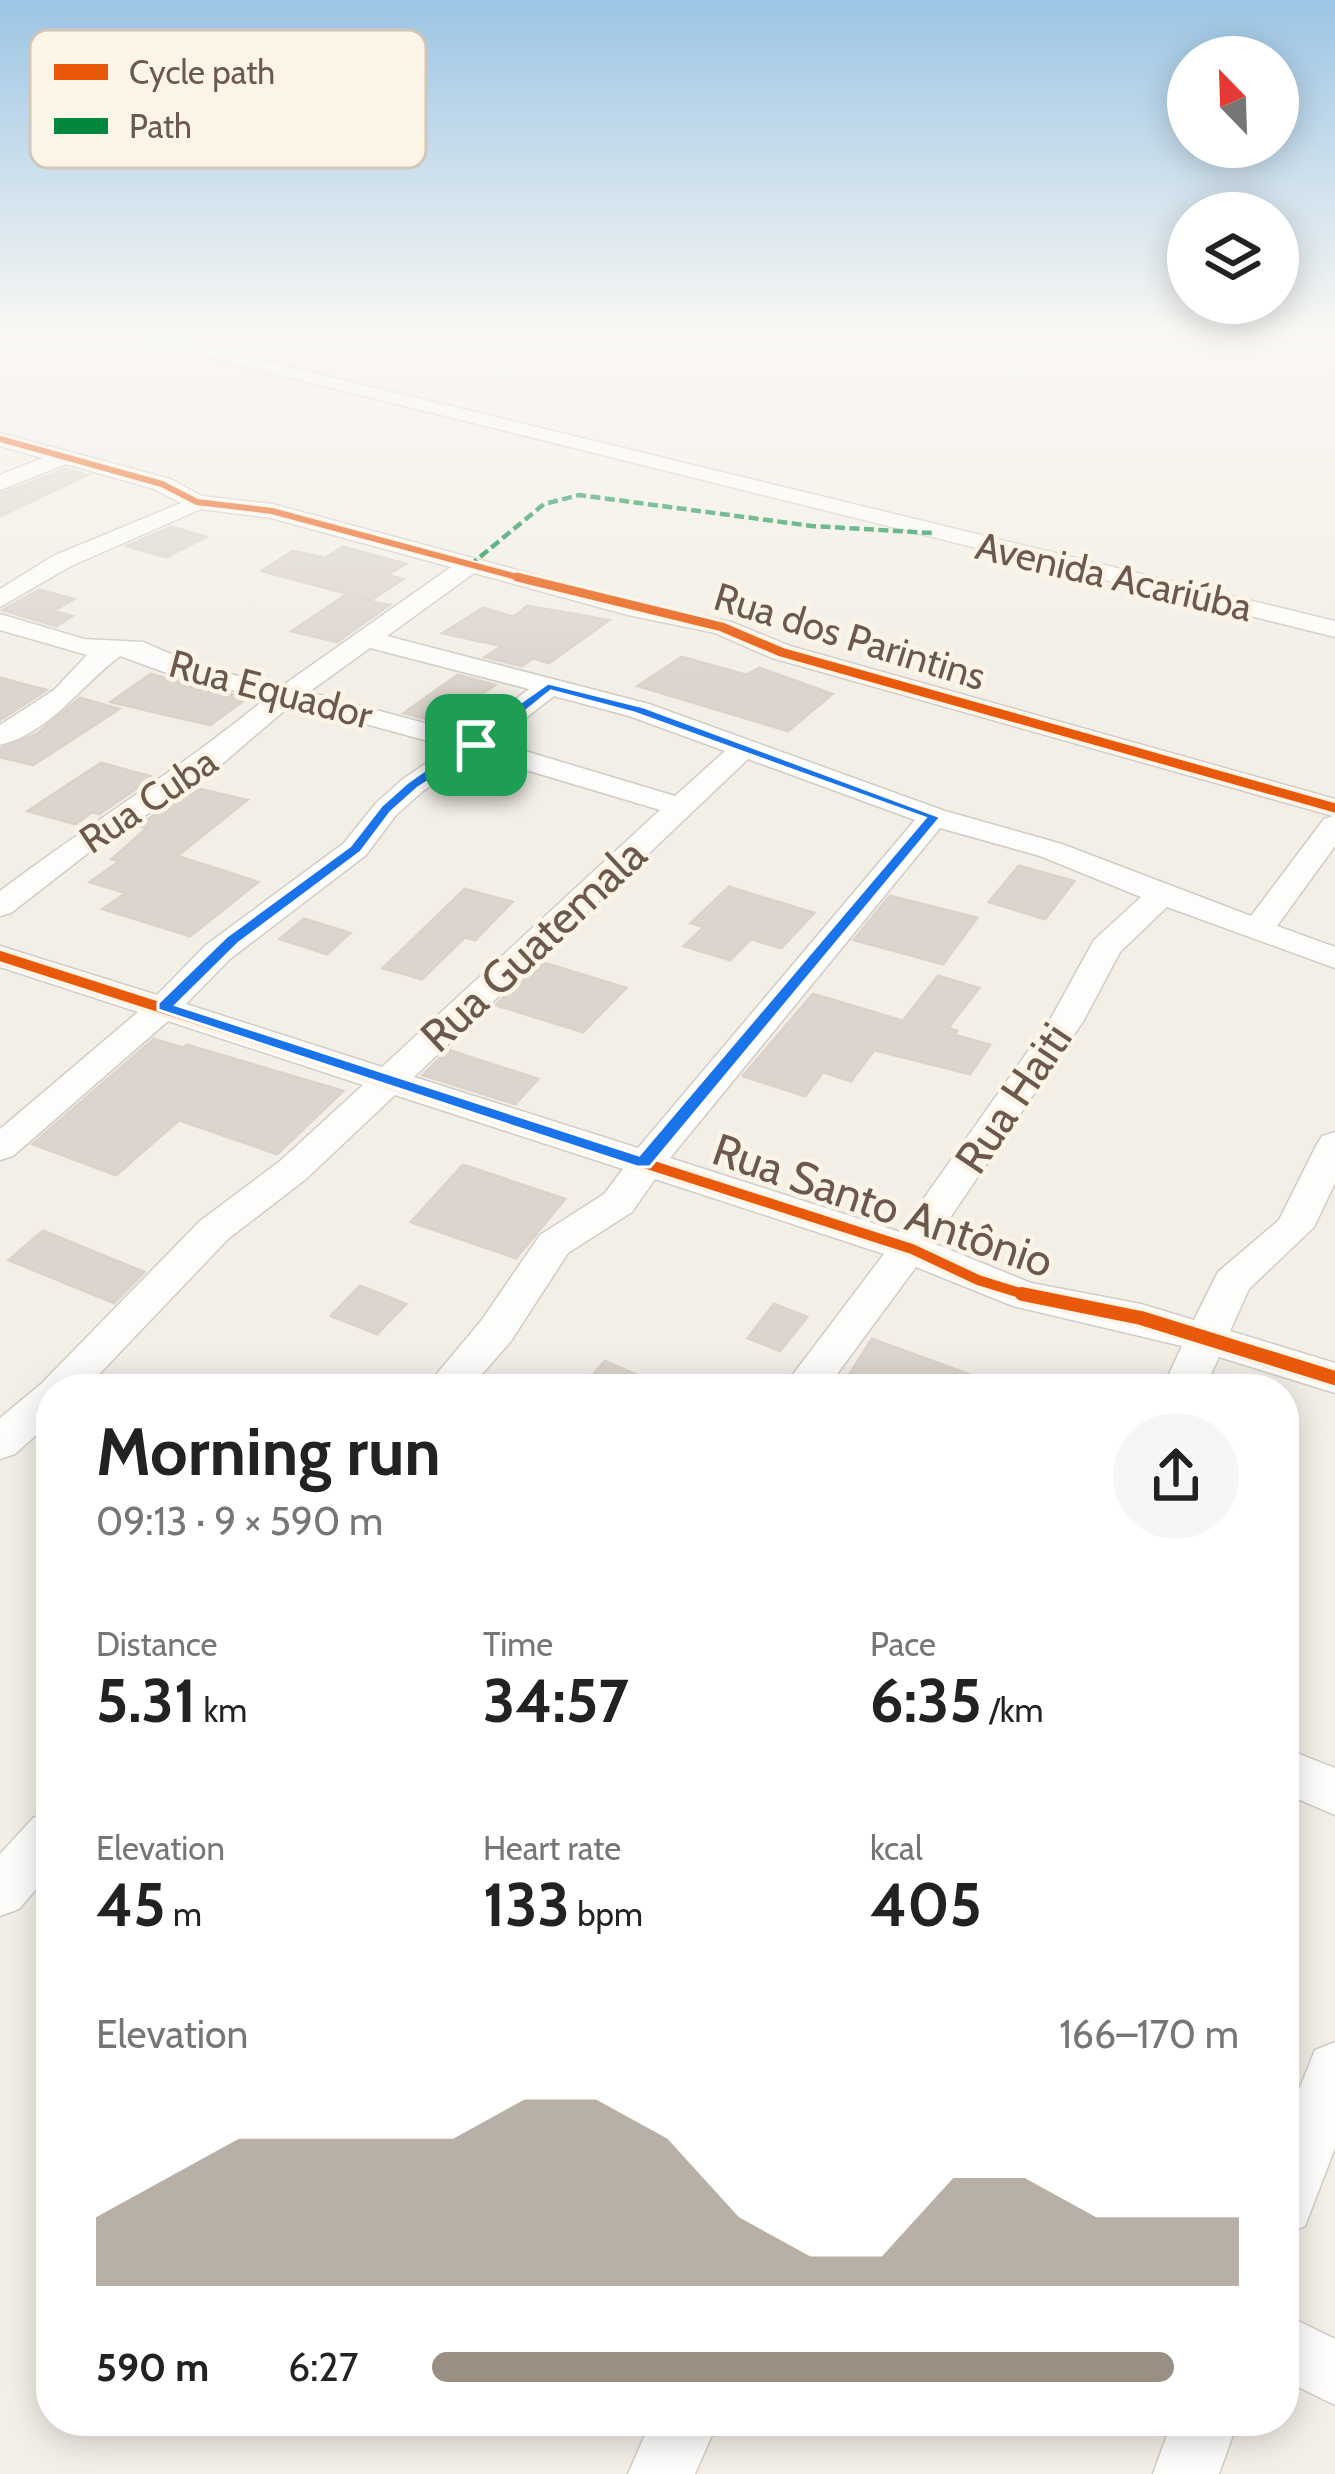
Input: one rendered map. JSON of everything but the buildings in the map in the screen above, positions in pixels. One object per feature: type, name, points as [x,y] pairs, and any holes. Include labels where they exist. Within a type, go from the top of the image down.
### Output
[{"type":"street","name":"Rua dos Parintins","points":[[38,449],[162,484],[197,502],[272,511],[637,610],[722,627],[781,652],[1335,808]]},
{"type":"street","name":"Avenida Acariúba","points":[[610,449],[932,533],[1335,629]]},
{"type":"street","points":[[0,483],[66,457]]},
{"type":"street","points":[[0,600],[62,561],[177,515],[197,502]]},
{"type":"street","name":"Rua Cuba","points":[[0,906],[77,847],[205,764],[285,696],[469,566]]},
{"type":"street","name":"Rua Equador","points":[[0,622],[69,644],[134,648],[195,674],[476,745],[681,807]]},
{"type":"street","points":[[364,638],[639,710],[934,817],[1051,850],[1335,958]]},
{"type":"street","points":[[0,737],[64,696],[85,669],[112,649]]},
{"type":"street","points":[[0,1148],[164,1007],[233,940],[356,849],[386,809],[413,785],[476,745],[548,687]]},
{"type":"street","name":"Rua Guatemala","points":[[75,1374],[214,1230],[293,1169],[745,747]]},
{"type":"street","points":[[458,1374],[496,1331],[554,1244],[618,1203],[643,1163],[934,817]]},
{"type":"street","points":[[1259,928],[1335,825]]},
{"type":"street","name":"Rua Haiti","points":[[815,1374],[912,1249],[1067,1020],[1106,947],[1162,894]]},
{"type":"street","name":"Rua Santo Antônio","points":[[0,956],[912,1249],[978,1280],[1027,1296],[1208,1336],[1335,1378]]},
{"type":"street","points":[[1191,1374],[1232,1282],[1295,1227],[1335,1144]]},
{"type":"street","points":[[0,1443],[36,1411]]},
{"type":"street","points":[[1299,1776],[1335,1792]]},
{"type":"street","points":[[0,1892],[36,1851]]},
{"type":"street","points":[[1299,2166],[1335,2071]]},
{"type":"street","points":[[1299,2354],[1335,2373]]},
{"type":"street","points":[[662,2474],[678,2436]]},
{"type":"street","points":[[1186,2474],[1200,2436]]},
{"type":"marked path","points":[[469,566],[544,504],[579,495],[812,526],[932,533]]},
{"type":"cycle path","points":[[38,449],[162,484],[197,502],[272,511],[637,610],[722,627],[781,652],[1335,808]]},
{"type":"cycle path","points":[[0,956],[912,1249],[978,1280],[1027,1296],[1141,1318],[1335,1378]]},
{"type":"route","points":[[548,687],[639,710],[934,817],[643,1163],[164,1007],[218,952],[356,849],[386,809],[413,785],[476,745],[548,687]]}]
